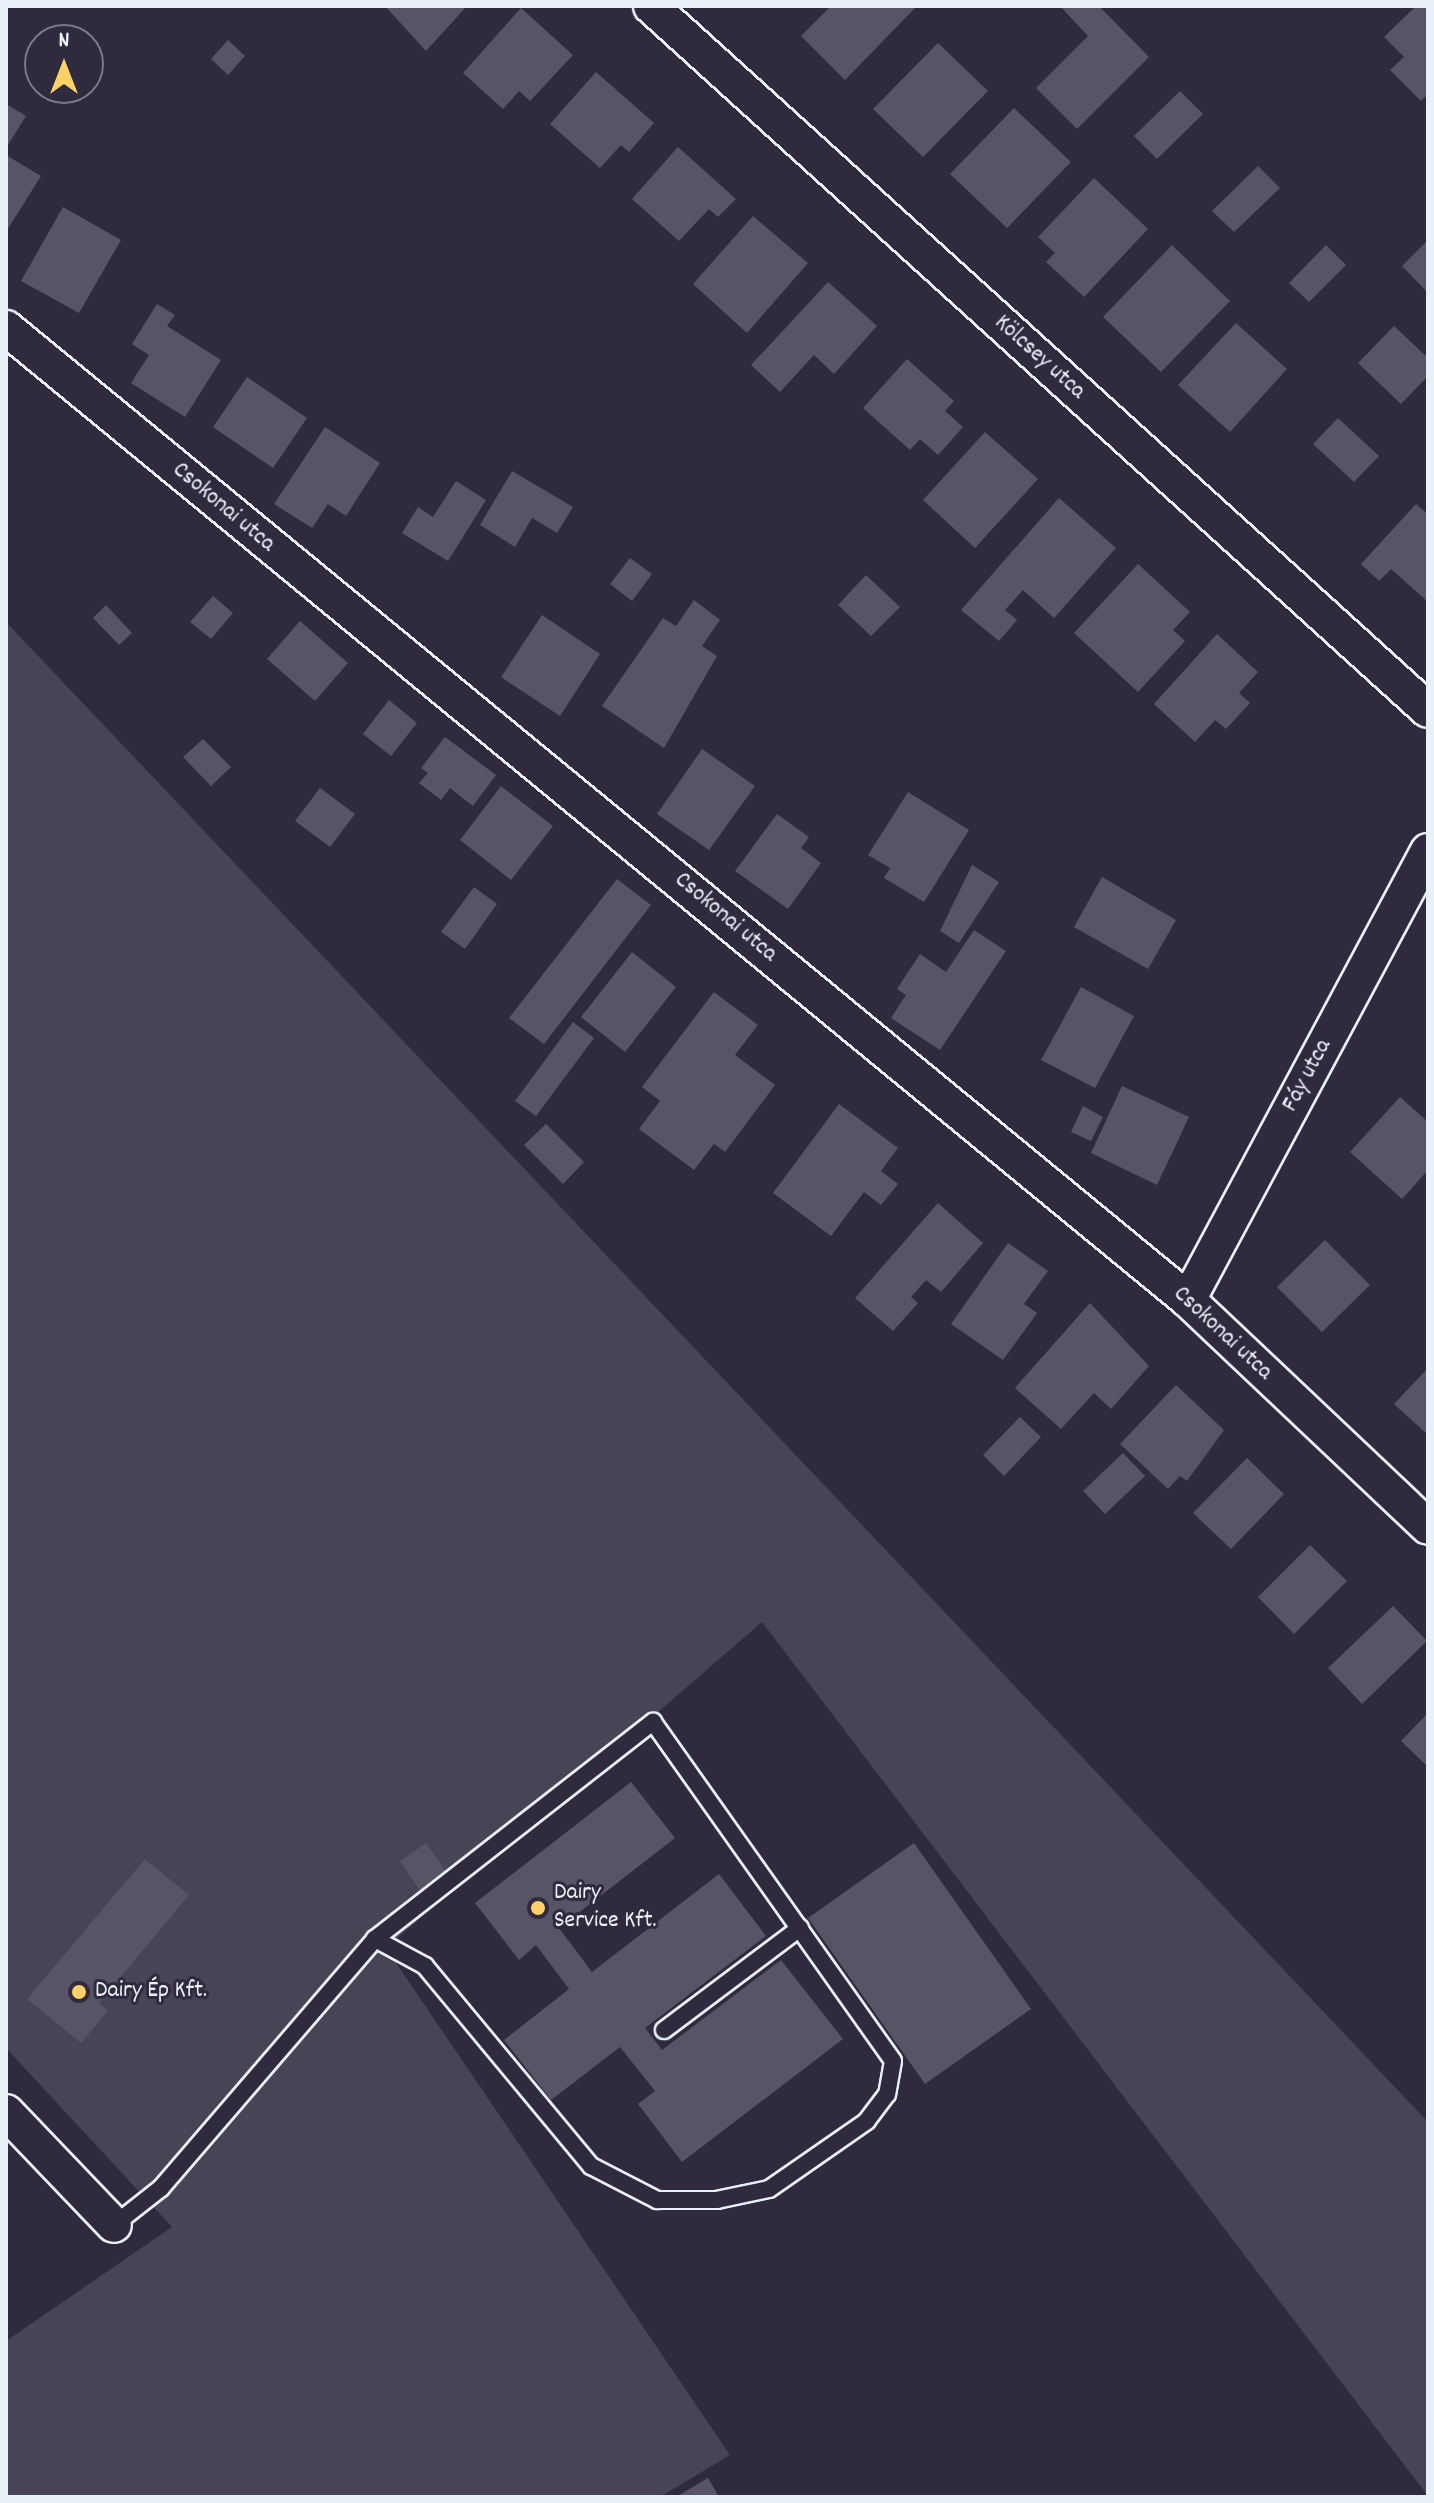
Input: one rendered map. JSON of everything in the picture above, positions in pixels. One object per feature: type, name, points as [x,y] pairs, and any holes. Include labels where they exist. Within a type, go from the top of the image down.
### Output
[{"type":"street","name":"Kölcsey utca","points":[[651,6],[1428,710]]},
{"type":"street","name":"Csokonai utca","points":[[6,328],[1188,1300],[1428,1527]]},
{"type":"street","name":"Fáy utca","points":[[1188,1300],[1428,851]]},
{"type":"street","points":[[6,2112],[114,2225]]},
{"type":"lane","points":[[114,2225],[161,2188],[375,1939],[653,1722],[893,2061],[887,2094],[867,2121],[769,2189],[717,2200],[657,2200],[591,2166],[425,1966],[375,1939]]},
{"type":"lane","points":[[664,2030],[800,1928]]},
{"type":"shaded area","points":[[6,622],[1428,2122],[1428,2496],[762,1622],[386,1948],[730,2455],[660,2497],[6,2497],[6,2341],[172,2227],[6,2048]]},
{"type":"building","points":[[385,6],[467,6],[426,51]]},
{"type":"building","points":[[831,6],[917,6],[845,80],[801,36]]},
{"type":"building","points":[[1060,6],[1099,6],[1149,57],[1077,129],[1036,88],[1088,36]]},
{"type":"building","points":[[1416,6],[1428,6],[1428,94],[1421,101],[1390,70],[1404,57],[1384,37]]},
{"type":"building","points":[[521,8],[573,55],[530,101],[519,91],[503,109],[463,73]]},
{"type":"building","points":[[228,40],[245,56],[228,75],[211,59]]},
{"type":"building","points":[[938,43],[988,91],[923,157],[873,109]]},
{"type":"building","points":[[596,72],[654,123],[629,152],[621,145],[600,168],[550,124]]},
{"type":"building","points":[[1180,91],[1203,114],[1157,159],[1134,136]]},
{"type":"building","points":[[6,104],[26,116],[6,148]]},
{"type":"building","points":[[1014,108],[1071,162],[1007,228],[950,174]]},
{"type":"building","points":[[678,147],[736,199],[718,217],[709,209],[679,241],[632,199]]},
{"type":"building","points":[[6,155],[41,176],[6,232]]},
{"type":"building","points":[[1258,166],[1280,188],[1234,232],[1212,211]]},
{"type":"building","points":[[1094,178],[1148,229],[1084,297],[1046,262],[1055,253],[1038,237]]},
{"type":"building","points":[[63,207],[121,240],[79,313],[21,281]]},
{"type":"building","points":[[753,216],[808,263],[747,333],[693,284]]},
{"type":"building","points":[[1428,240],[1428,293],[1402,266]]},
{"type":"building","points":[[1172,245],[1230,301],[1161,372],[1103,317]]},
{"type":"building","points":[[1326,245],[1346,265],[1309,302],[1289,283]]},
{"type":"building","points":[[828,282],[877,326],[834,374],[814,355],[780,392],[751,365]]},
{"type":"building","points":[[157,304],[175,315],[167,326],[221,360],[185,417],[131,383],[149,355],[132,344]]},
{"type":"building","points":[[1236,323],[1287,369],[1230,432],[1178,385]]},
{"type":"building","points":[[1394,326],[1428,358],[1428,376],[1401,404],[1358,363]]},
{"type":"building","points":[[907,359],[954,401],[945,411],[963,427],[938,455],[920,439],[910,450],[863,408]]},
{"type":"building","points":[[247,377],[307,418],[273,468],[213,427]]},
{"type":"building","points":[[1338,418],[1379,456],[1354,482],[1313,444]]},
{"type":"building","points":[[325,427],[380,463],[346,516],[328,504],[312,528],[274,504]]},
{"type":"building","points":[[985,432],[1038,479],[975,548],[923,500]]},
{"type":"building","points":[[512,471],[573,507],[557,533],[532,518],[515,547],[480,525]]},
{"type":"building","points":[[456,481],[486,500],[448,561],[402,533],[418,507],[433,517]]},
{"type":"building","points":[[1059,498],[1116,548],[1054,618],[1023,590],[1005,610],[1017,620],[999,641],[961,610]]},
{"type":"building","points":[[1416,504],[1428,514],[1428,602],[1391,569],[1379,581],[1361,564]]},
{"type":"building","points":[[630,558],[652,574],[632,601],[610,584]]},
{"type":"building","points":[[1138,564],[1190,612],[1173,630],[1185,641],[1138,692],[1074,633]]},
{"type":"building","points":[[866,575],[900,607],[871,636],[838,605]]},
{"type":"building","points":[[213,596],[233,613],[211,639],[190,622]]},
{"type":"building","points":[[694,600],[720,620],[702,646],[717,656],[664,748],[602,706],[663,618],[676,626]]},
{"type":"building","points":[[106,605],[132,633],[119,645],[93,618]]},
{"type":"building","points":[[542,615],[600,654],[560,716],[501,677]]},
{"type":"building","points":[[300,621],[348,663],[315,701],[267,659]]},
{"type":"building","points":[[1217,634],[1258,672],[1239,693],[1250,703],[1226,729],[1215,720],[1195,742],[1154,704]]},
{"type":"building","points":[[389,700],[417,723],[391,756],[363,734]]},
{"type":"building","points":[[445,737],[496,775],[473,806],[450,788],[441,800],[419,783],[428,773],[421,768]]},
{"type":"building","points":[[203,739],[231,767],[211,786],[183,757]]},
{"type":"building","points":[[702,749],[755,786],[709,850],[657,814]]},
{"type":"building","points":[[501,786],[553,826],[511,880],[460,840]]},
{"type":"building","points":[[320,788],[355,814],[330,847],[295,821]]},
{"type":"building","points":[[908,792],[969,830],[924,902],[884,878],[890,868],[868,855]]},
{"type":"building","points":[[777,814],[809,837],[801,848],[821,863],[788,909],[735,871]]},
{"type":"building","points":[[972,865],[999,882],[959,943],[940,931]]},
{"type":"building","points":[[1102,877],[1176,920],[1148,969],[1074,927]]},
{"type":"building","points":[[617,879],[651,905],[544,1044],[509,1018]]},
{"type":"building","points":[[474,887],[497,904],[465,949],[441,932]]},
{"type":"building","points":[[974,930],[1006,951],[940,1050],[891,1018],[906,995],[897,989],[920,954],[946,972]]},
{"type":"building","points":[[632,952],[676,987],[625,1052],[581,1017]]},
{"type":"building","points":[[1081,987],[1134,1016],[1095,1088],[1041,1060]]},
{"type":"building","points":[[714,992],[758,1025],[735,1055],[775,1085],[725,1152],[714,1144],[694,1170],[639,1129],[660,1101],[642,1087]]},
{"type":"building","points":[[573,1022],[594,1038],[536,1116],[515,1101]]},
{"type":"building","points":[[1122,1086],[1189,1117],[1157,1185],[1091,1153]]},
{"type":"building","points":[[1400,1097],[1428,1122],[1428,1170],[1402,1199],[1350,1152]]},
{"type":"building","points":[[839,1104],[898,1148],[881,1171],[898,1184],[881,1205],[864,1192],[831,1236],[773,1193]]},
{"type":"building","points":[[1083,1106],[1103,1117],[1091,1141],[1071,1132]]},
{"type":"building","points":[[546,1124],[584,1162],[563,1184],[524,1145]]},
{"type":"building","points":[[938,1203],[983,1243],[941,1292],[926,1280],[911,1297],[918,1303],[893,1331],[855,1298]]},
{"type":"building","points":[[1325,1240],[1370,1285],[1322,1332],[1277,1287]]},
{"type":"building","points":[[1008,1243],[1048,1271],[1024,1304],[1037,1313],[1003,1360],[951,1324]]},
{"type":"building","points":[[1090,1303],[1149,1366],[1111,1409],[1094,1393],[1061,1429],[1015,1388]]},
{"type":"building","points":[[1428,1368],[1428,1435],[1394,1404]]},
{"type":"building","points":[[1176,1385],[1224,1430],[1187,1481],[1180,1476],[1168,1489],[1120,1444]]},
{"type":"building","points":[[1020,1417],[1041,1437],[1004,1476],[983,1455]]},
{"type":"building","points":[[1123,1453],[1145,1476],[1105,1514],[1083,1491]]},
{"type":"building","points":[[1247,1458],[1284,1494],[1231,1549],[1193,1513]]},
{"type":"building","points":[[1310,1545],[1347,1581],[1294,1634],[1258,1597]]},
{"type":"building","points":[[1393,1606],[1427,1641],[1362,1704],[1328,1668]]},
{"type":"building","points":[[1428,1713],[1428,1767],[1401,1741]]},
{"type":"building","points":[[631,1782],[675,1838],[559,1928],[592,1972],[719,1874],[766,1936],[645,2028],[662,2050],[781,1960],[843,2039],[682,2162],[638,2104],[655,2091],[620,2047],[551,2100],[504,2040],[569,1989],[536,1945],[519,1960],[475,1903]]},
{"type":"building","points":[[426,1843],[447,1873],[421,1892],[400,1861]]},
{"type":"building","points":[[914,1843],[1031,2009],[925,2084],[808,1918]]},
{"type":"building","points":[[145,1859],[189,1895],[99,2003],[108,2011],[81,2043],[27,1999]]},
{"type":"building","points":[[708,2478],[719,2497],[676,2497]]},
{"type":"place","name":"Dairy Service Kft.","points":[[538,1908]]},
{"type":"place","name":"Dairy Ép Kft.","points":[[79,1992]]}]
